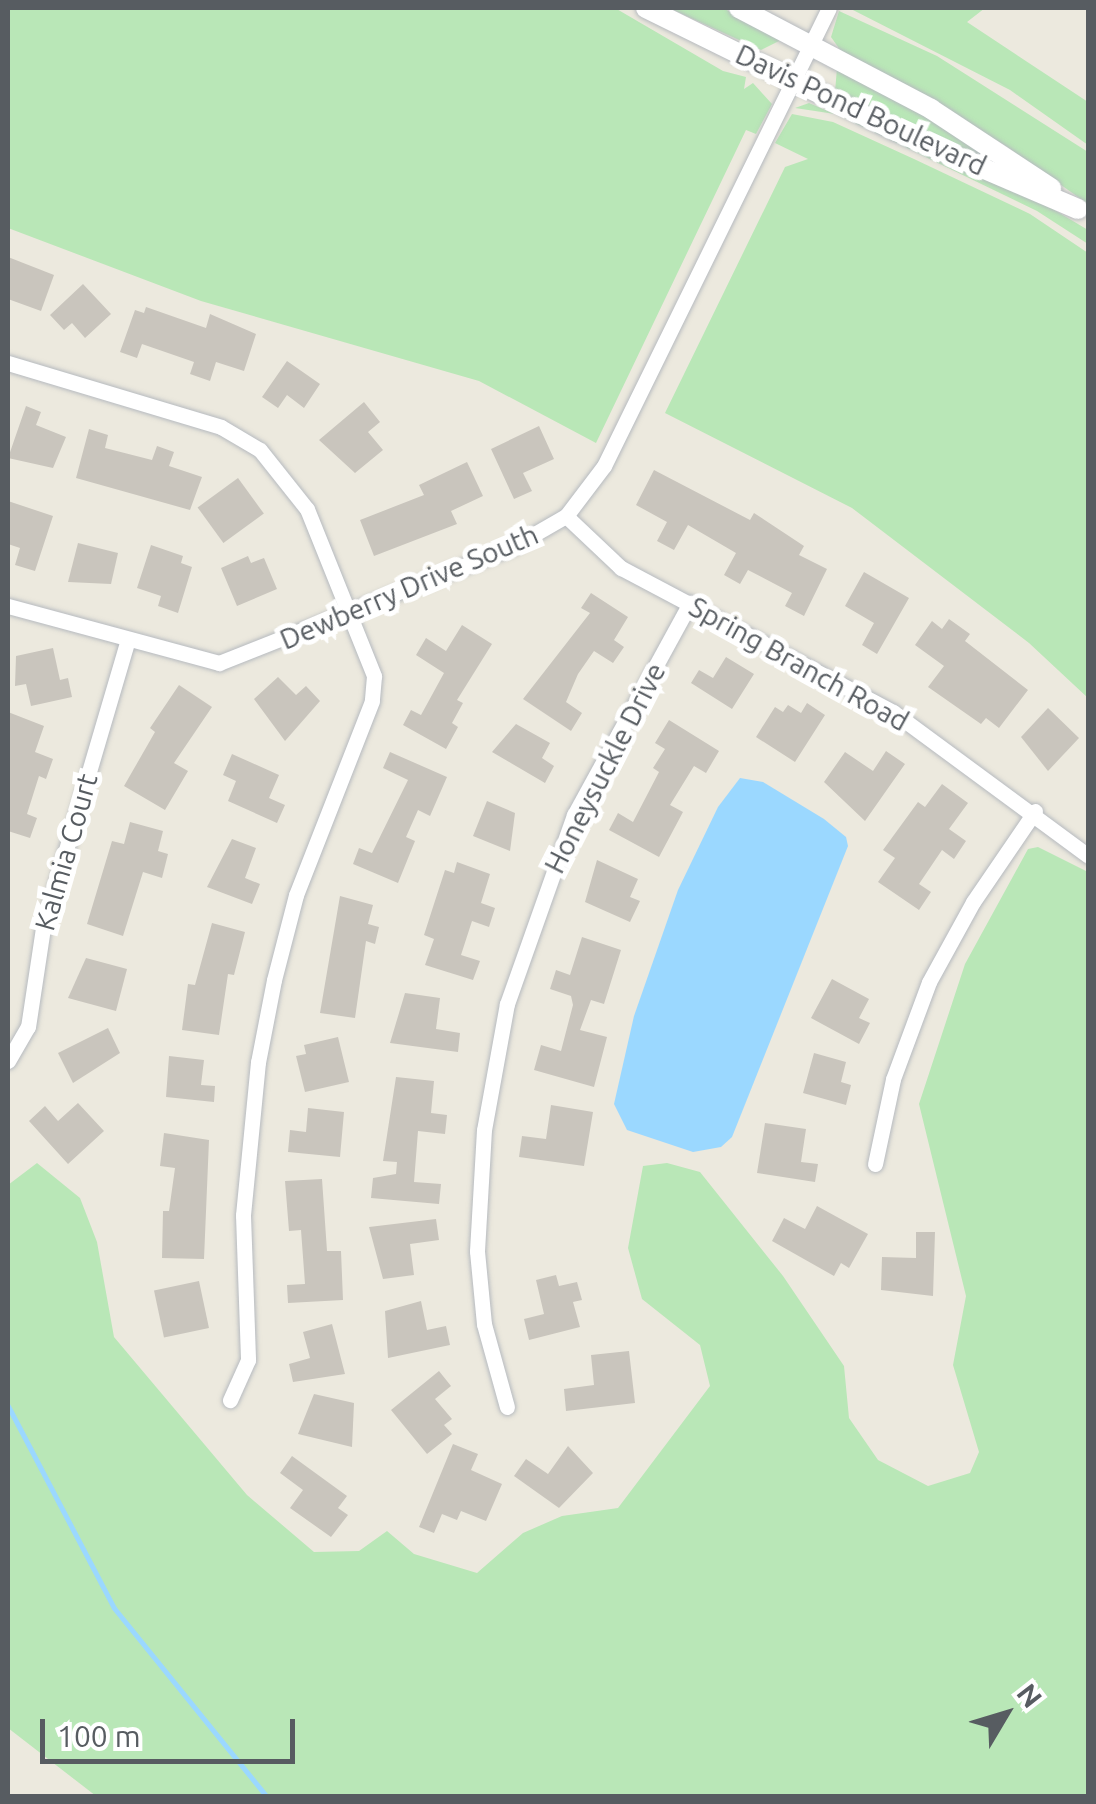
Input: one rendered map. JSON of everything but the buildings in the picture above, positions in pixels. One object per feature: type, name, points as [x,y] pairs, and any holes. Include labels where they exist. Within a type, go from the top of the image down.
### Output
[{"type":"street","name":"Davis Pond Boulevard","points":[[646,8],[795,83],[1084,213]]},
{"type":"street","name":"Davis Pond Boulevard","points":[[739,8],[947,118],[1084,213]]},
{"type":"street","name":"Dewberry Drive South","points":[[8,606],[127,642],[219,663],[512,547],[566,516],[604,466],[829,8]]},
{"type":"street","points":[[8,364],[221,427],[248,441],[300,496],[350,613],[375,688],[324,810],[274,980],[258,1062],[244,1216],[248,1360],[230,1400]]},
{"type":"street","name":"Spring Branch Road","points":[[566,516],[606,558],[842,681],[1036,811],[1088,856]]},
{"type":"street","name":"Honeysuckle Drive","points":[[507,1407],[484,1324],[476,1250],[484,1130],[508,1004],[574,815],[690,603]]},
{"type":"street","name":"Kalmia Court","points":[[8,1061],[28,1027],[43,928],[127,642]]},
{"type":"street","points":[[875,1164],[893,1078],[929,982],[973,902],[1036,811]]},
{"type":"green space","points":[[8,8],[615,8],[723,71],[746,77],[744,89],[753,83],[772,104],[756,134],[746,130],[596,443],[479,381],[201,301],[8,228]]},
{"type":"green space","points":[[669,8],[723,8],[781,40],[761,50]]},
{"type":"green space","points":[[849,8],[985,8],[967,22],[1088,102],[1088,145],[1010,90]]},
{"type":"green space","points":[[839,11],[937,56],[1088,152],[1088,204],[1003,144],[843,54],[831,37]]},
{"type":"green space","points":[[837,68],[933,115],[1019,174],[835,92]]},
{"type":"green space","points":[[809,103],[1036,199],[1088,230],[1088,244],[1037,211],[835,114],[795,108]]},
{"type":"green space","points":[[792,114],[833,122],[914,159],[1030,214],[1088,253],[1088,698],[1029,643],[852,508],[665,413],[785,167],[808,159],[775,143]]},
{"type":"green space","points":[[1038,847],[1088,872],[1088,1796],[96,1796],[8,1728],[8,1185],[37,1163],[80,1198],[97,1242],[114,1337],[247,1495],[314,1552],[359,1551],[387,1531],[414,1554],[477,1573],[523,1533],[562,1516],[618,1508],[710,1386],[700,1345],[642,1299],[628,1248],[643,1166],[667,1163],[700,1172],[783,1276],[844,1366],[849,1418],[878,1460],[928,1486],[970,1473],[979,1452],[953,1365],[966,1296],[919,1104],[965,964],[1028,849]]},
{"type":"water","points":[[740,778],[763,782],[824,819],[846,837],[848,846],[732,1137],[721,1147],[693,1152],[627,1130],[614,1104],[634,1016],[678,890],[718,807]]},
{"type":"waterway","points":[[8,1406],[114,1608],[266,1796]]}]
